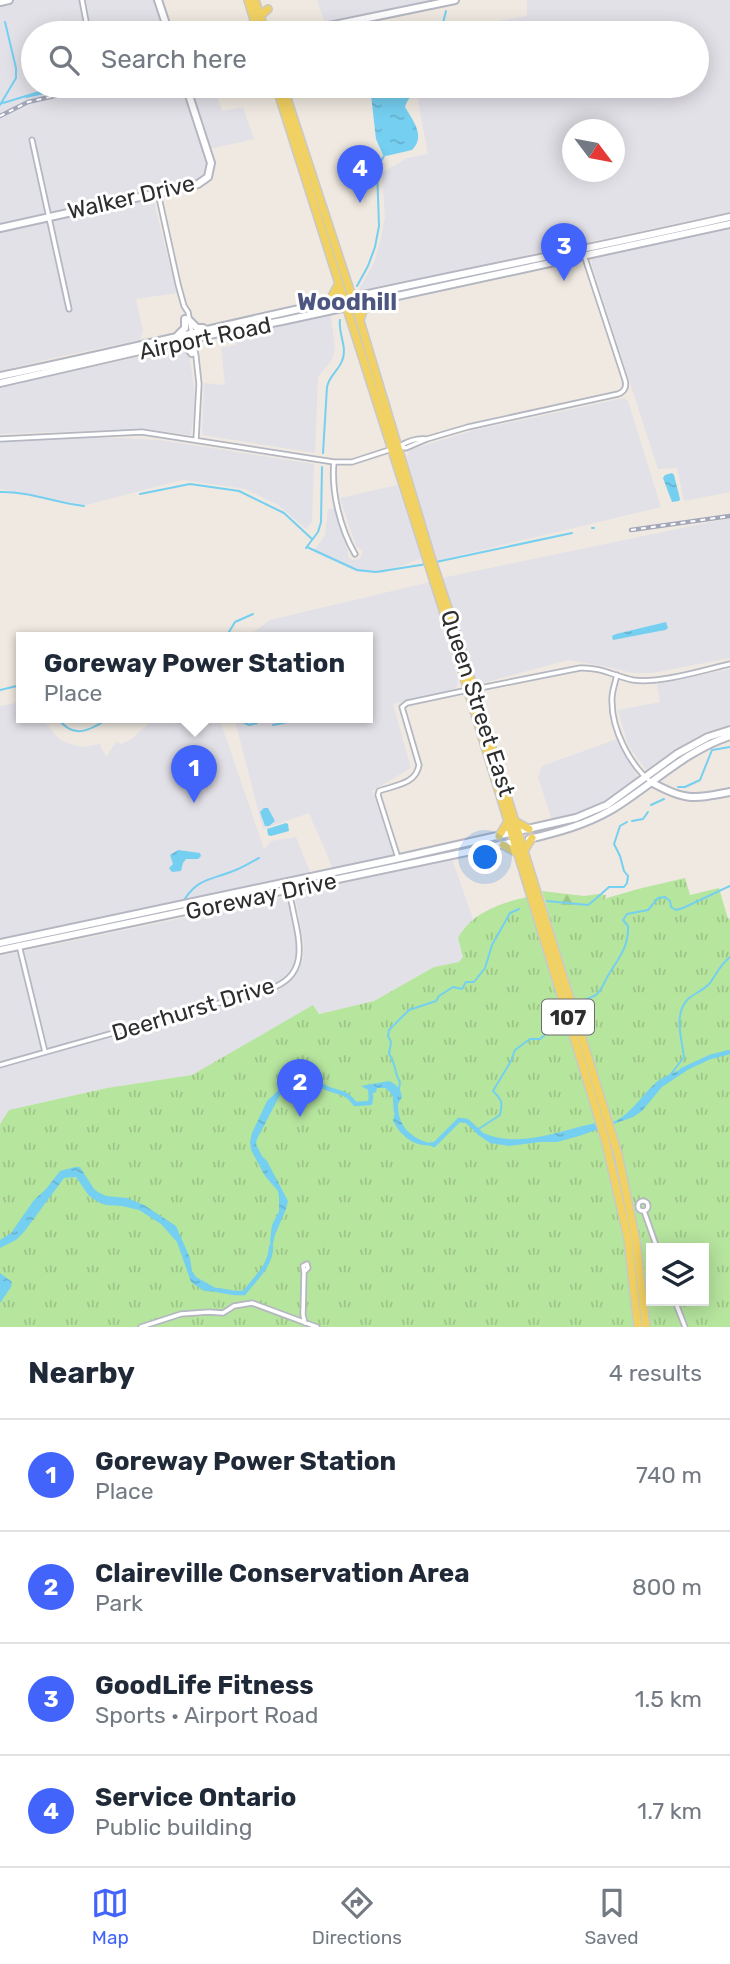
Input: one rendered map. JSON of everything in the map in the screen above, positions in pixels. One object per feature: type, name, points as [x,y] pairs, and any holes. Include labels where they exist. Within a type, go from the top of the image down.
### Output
[{"type":"main road","points":[[0,2],[9,0]]},
{"type":"main road","points":[[158,0],[165,21]]},
{"type":"main road","points":[[360,21],[455,0]]},
{"type":"main road","points":[[252,2],[263,21]]},
{"type":"main road","points":[[250,21],[246,7],[252,2]]},
{"type":"main road","points":[[252,2],[256,21]]},
{"type":"main road","points":[[260,16],[262,21]]},
{"type":"main road","name":"Walker Drive","points":[[0,228],[203,181],[211,173],[211,163],[191,98]]},
{"type":"main road","name":"Queen Street East","points":[[279,98],[339,282],[359,321],[385,405],[395,448]]},
{"type":"main road","name":"Queen Street East","points":[[287,98],[375,394],[395,448],[609,1138],[634,1227],[646,1327]]},
{"type":"main road","name":"Airport Road","points":[[191,336],[212,328],[329,302],[368,303],[730,217]]},
{"type":"main road","name":"Airport Road","points":[[584,252],[730,224]]},
{"type":"main road","name":"Airport Road","points":[[0,383],[191,336],[493,274]]},
{"type":"main road","points":[[329,302],[339,282]]},
{"type":"main road","points":[[359,321],[368,303]]},
{"type":"main road","points":[[194,357],[186,346],[174,347],[172,341],[183,331],[187,320],[197,328],[212,328]]},
{"type":"main road","name":"Airport Road","points":[[0,376],[172,341]]},
{"type":"main road","points":[[375,394],[380,403],[385,405]]},
{"type":"main road","points":[[648,780],[677,754],[708,737],[730,730]]},
{"type":"main road","points":[[648,780],[699,749],[730,736]]},
{"type":"main road","points":[[648,780],[666,791],[693,798],[730,792]]},
{"type":"main road","name":"Goreway Drive","points":[[287,887],[591,813],[648,780]]},
{"type":"main road","name":"Goreway Drive","points":[[0,950],[18,943],[517,842],[590,821],[611,810],[648,780]]},
{"type":"main road","points":[[499,836],[511,822],[530,829]]},
{"type":"main road","points":[[503,845],[520,852],[532,838]]},
{"type":"main road","name":"Goreway Drive","points":[[0,943],[18,943]]},
{"type":"main road","name":"Queen Street East","points":[[609,1138],[628,1239],[638,1327]]},
{"type":"street","points":[[82,0],[86,21]]},
{"type":"street","points":[[32,140],[69,309]]},
{"type":"street","points":[[158,193],[191,336],[200,398],[196,440]]},
{"type":"street","points":[[0,439],[142,432],[334,462],[352,462],[420,438],[427,439],[468,427],[618,394],[626,387],[625,380],[584,252]]},
{"type":"street","points":[[334,462],[335,495],[355,554]]},
{"type":"street","points":[[400,867],[378,795],[379,791],[413,780],[418,774],[419,765],[402,708],[407,703],[580,668],[592,668],[635,680],[650,680],[730,664]]},
{"type":"street","points":[[617,675],[611,703],[614,717],[624,748],[648,780]]},
{"type":"street","name":"Deerhurst Drive","points":[[0,1065],[269,989],[284,982],[297,967],[300,951],[287,887]]},
{"type":"street","points":[[18,943],[45,1052]]},
{"type":"street","points":[[644,1211],[655,1243]]},
{"type":"street","points":[[304,1272],[305,1322]]},
{"type":"street","points":[[141,1327],[181,1314],[223,1313],[234,1306],[252,1303],[317,1327]]},
{"type":"street","points":[[677,1306],[685,1327]]},
{"type":"shaded area","points":[[0,0],[156,0],[162,21],[21,21],[21,98],[218,98],[222,111],[243,107],[254,139],[205,150],[208,170],[204,176],[190,183],[151,191],[177,293],[136,299],[143,331],[140,340],[0,371]]},
{"type":"shaded area","points":[[317,0],[433,0],[334,21],[324,21]]},
{"type":"shaded area","points":[[527,0],[730,0],[730,212],[358,291],[374,263],[380,242],[385,217],[382,173],[407,158],[428,154],[419,98],[709,98],[709,21],[499,21],[527,16]]},
{"type":"shaded area","points":[[730,228],[730,492],[684,501],[677,468],[658,469],[592,266],[592,258]]},
{"type":"shaded area","points":[[331,315],[335,350],[331,361],[318,377],[315,453],[202,435],[204,383],[225,385],[221,348],[236,345],[234,333]]},
{"type":"shaded area","points":[[179,348],[186,349],[189,353],[194,386],[191,435],[145,429],[0,434],[0,387]]},
{"type":"shaded area","points":[[624,398],[628,401],[661,507],[436,561],[407,458],[409,450],[475,430]]},
{"type":"shaded area","points":[[96,437],[160,440],[314,464],[312,522],[306,529],[278,505],[245,489],[182,480],[86,505],[0,489],[0,442]]},
{"type":"shaded area","points":[[397,485],[422,558],[383,573],[358,572],[313,552],[325,535],[328,509],[335,508],[348,557],[352,560],[359,559],[362,550],[356,546],[340,498]]},
{"type":"shaded area","points":[[730,518],[730,658],[653,673],[632,673],[568,660],[480,684],[474,678],[442,578]]},
{"type":"shaded area","points":[[430,582],[458,679],[454,690],[393,704],[411,768],[372,791],[393,850],[391,857],[333,869],[309,813],[263,829],[236,723],[373,723],[373,632],[254,632],[270,620]]},
{"type":"shaded area","points":[[730,669],[730,724],[705,732],[646,770],[628,745],[618,710],[660,702],[657,684]]},
{"type":"shaded area","points":[[16,703],[16,723],[46,723],[59,739],[70,744],[83,747],[100,744],[106,757],[116,742],[121,744],[130,740],[150,723],[221,723],[264,849],[271,841],[296,837],[311,874],[0,939],[0,706]]},
{"type":"shaded area","points":[[617,739],[637,776],[636,779],[594,807],[552,820],[538,777],[542,766]]},
{"type":"shaded area","points":[[452,859],[473,919],[462,930],[463,957],[459,962],[434,967],[374,1001],[318,1014],[314,1005],[192,1075],[107,1088],[9,1110],[0,1124],[0,956],[283,897],[290,906],[303,961],[304,944],[295,896],[297,893]]},
{"type":"green space","points":[[685,878],[690,895],[719,888],[728,919],[730,918],[730,1327],[650,1327],[648,1306],[709,1306],[709,1243],[646,1243],[646,1287],[633,1206],[616,1135],[549,915]]},
{"type":"green space","points":[[542,891],[584,896],[606,895],[604,901],[549,915]]},
{"type":"green space","points":[[527,897],[602,1135],[621,1216],[633,1327],[0,1327],[0,1124],[9,1110],[107,1088],[192,1075],[313,1005],[319,1014],[374,1001],[434,967],[459,962],[463,957],[458,938],[471,922],[488,910]]},
{"type":"water","points":[[371,98],[410,98],[405,107],[418,134],[412,150],[386,156],[376,139]]},
{"type":"water","points":[[672,473],[680,499],[672,502],[663,478]]},
{"type":"water","points":[[666,622],[668,628],[665,630],[613,640],[612,636],[616,634]]},
{"type":"water","points":[[268,808],[275,821],[269,826],[265,826],[260,812]]},
{"type":"water","points":[[286,823],[289,831],[268,835],[267,829]]},
{"type":"water","points":[[178,850],[200,853],[201,856],[198,859],[186,859],[181,871],[172,872],[169,868],[173,864],[170,855]]},
{"type":"water","points":[[683,1068],[689,1069],[662,1087],[642,1111],[633,1117],[579,1136],[557,1142],[509,1146],[490,1143],[477,1134],[477,1130],[491,1136],[521,1139],[596,1123],[606,1124],[623,1116],[658,1081]]},
{"type":"water","points":[[302,1079],[313,1082],[280,1095],[256,1144],[288,1201],[271,1253],[272,1225],[279,1211],[278,1191],[265,1176],[251,1150],[250,1142],[267,1101],[282,1087]]},
{"type":"water","points":[[389,1081],[401,1092],[402,1097],[398,1104],[395,1096],[385,1088],[377,1088],[374,1093],[361,1086]]},
{"type":"water","points":[[396,1106],[401,1121],[409,1132],[429,1143],[437,1144],[422,1145],[405,1137],[393,1121]]},
{"type":"water","points":[[80,1167],[98,1192],[106,1196],[127,1198],[144,1205],[176,1226],[196,1277],[223,1292],[204,1291],[191,1282],[177,1242],[161,1224],[139,1210],[100,1203],[89,1196],[76,1177],[64,1178],[24,1232],[16,1240],[0,1248],[0,1240],[11,1233],[34,1200],[60,1171]]},
{"type":"water","points":[[0,1273],[12,1282],[0,1303]]},
{"type":"waterway","points":[[444,21],[446,11]]},
{"type":"waterway","points":[[0,105],[16,78],[5,22]]},
{"type":"waterway","points":[[3,103],[21,98]]},
{"type":"waterway","points":[[357,286],[375,247],[379,226],[377,168],[384,156]]},
{"type":"waterway","points":[[323,453],[327,387],[344,356],[340,320]]},
{"type":"waterway","points":[[306,548],[318,532],[321,522],[322,467]]},
{"type":"waterway","points":[[140,494],[190,484],[239,491],[284,513],[312,539]]},
{"type":"waterway","points":[[0,492],[21,493],[84,506]]},
{"type":"waterway","points":[[436,562],[572,533]]},
{"type":"waterway","points":[[307,547],[357,570],[376,572],[427,564]]},
{"type":"waterway","points":[[229,632],[235,622],[253,614]]},
{"type":"waterway","points":[[0,690],[16,686]]},
{"type":"waterway","points":[[62,723],[76,731],[101,723]]},
{"type":"waterway","points":[[245,723],[257,723]]},
{"type":"waterway","points":[[273,725],[282,723]]},
{"type":"waterway","points":[[678,787],[685,787],[700,780],[712,750],[730,747]]},
{"type":"waterway","points":[[651,805],[664,799]]},
{"type":"waterway","points":[[632,821],[643,819],[648,812]]},
{"type":"waterway","points":[[547,901],[588,905],[609,887],[624,887],[628,876],[614,844],[620,826],[627,822]]},
{"type":"waterway","points":[[184,900],[194,887],[259,858]]},
{"type":"waterway","points":[[576,1002],[597,994],[620,957],[627,940],[628,926],[623,920],[627,914],[648,910],[658,898],[665,897],[676,910],[730,886]]},
{"type":"waterway","points":[[399,1089],[400,1082],[389,1054],[389,1030],[409,1010],[436,1001],[453,987],[462,989],[466,982],[474,982],[485,968],[492,945],[510,913],[519,909]]},
{"type":"waterway","points":[[671,1074],[684,1057],[680,1027],[683,1005],[710,983],[730,957]]},
{"type":"waterway","points":[[477,1130],[500,1115],[501,1102],[493,1091],[515,1050],[530,1039],[540,1039],[547,1033],[558,1013]]},
{"type":"waterway","points":[[682,1070],[710,1057],[730,1052]]},
{"type":"waterway","points":[[307,1082],[344,1094],[355,1104],[370,1103],[372,1086]]},
{"type":"waterway","points":[[393,1093],[396,1111]]},
{"type":"waterway","points":[[432,1144],[459,1120],[467,1121],[481,1134]]},
{"type":"waterway","points":[[217,1290],[244,1293],[265,1266],[271,1247]]},
{"type":"railway","points":[[0,116],[28,102],[46,98]]},
{"type":"railway","points":[[631,530],[730,516]]},
{"type":"place","name":"Service Ontario","points":[[360,203]]},
{"type":"place","name":"GoodLife Fitness","points":[[564,281]]},
{"type":"place","name":"Goreway Power Station","points":[[194,803]]},
{"type":"place","name":"Claireville Conservation Area","points":[[300,1117]]},
{"type":"district","name":"Woodhill","points":[[347,302]]}]
